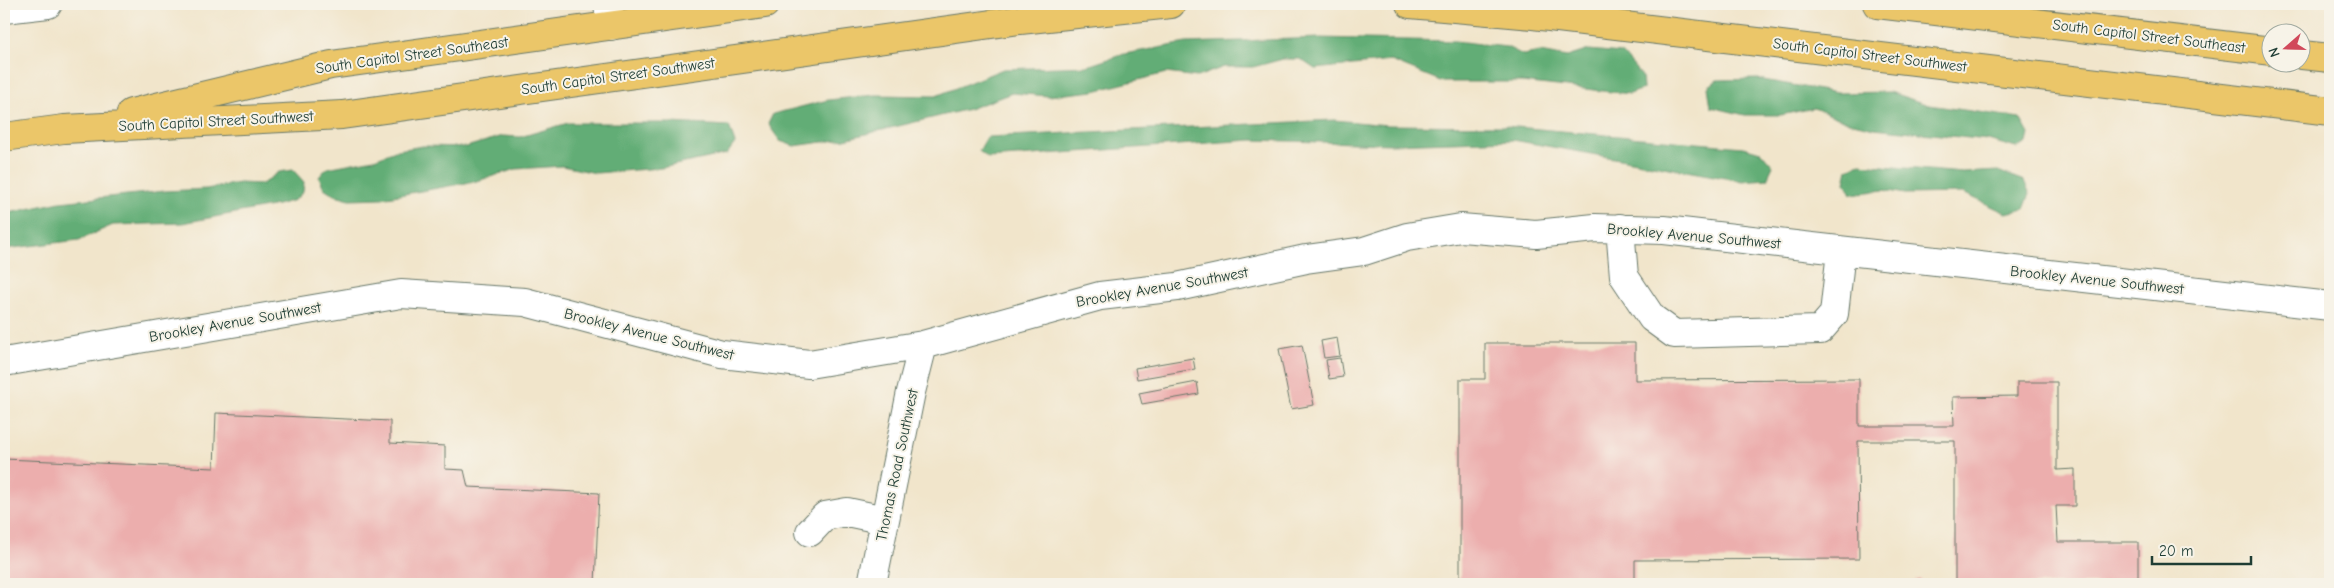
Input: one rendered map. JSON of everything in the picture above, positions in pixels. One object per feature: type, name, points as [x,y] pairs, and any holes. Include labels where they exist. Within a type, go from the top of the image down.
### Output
[{"type":"main road","name":"South Capitol Street Southeast","points":[[64,129],[331,65],[609,15],[765,4]]},
{"type":"main road","name":"South Capitol Street Southwest","points":[[64,129],[342,114],[1020,20],[1171,4]]},
{"type":"main road","name":"South Capitol Street Southwest","points":[[1410,4],[1542,16],[2330,111]]},
{"type":"main road","name":"South Capitol Street Southeast","points":[[1877,4],[2262,50]]},
{"type":"main road","points":[[2312,56],[2330,58]]},
{"type":"main road","points":[[4,137],[64,129]]},
{"type":"street","points":[[4,9],[48,4]]},
{"type":"street","name":"Brookley Avenue Southwest","points":[[4,362],[401,294],[525,302],[722,354],[809,364],[924,345],[1100,296],[1177,287],[1306,259],[1364,251],[1407,237],[1461,228],[1536,234],[1575,229],[1620,228],[1745,238],[1841,251],[2330,306]]},
{"type":"street","points":[[1620,228],[1624,276],[1652,318],[1674,334],[1820,330],[1834,314],[1841,251]]},
{"type":"street","name":"Thomas Road Southwest","points":[[872,584],[911,392],[924,345]]},
{"type":"street","points":[[810,532],[825,516],[847,512],[885,520]]},
{"type":"green space","points":[[1319,38],[1455,41],[1507,47],[1523,55],[1540,52],[1567,57],[1589,50],[1622,53],[1642,76],[1643,89],[1630,94],[1521,82],[1443,82],[1391,61],[1315,69],[1300,59],[1283,59],[1253,67],[1224,67],[1197,77],[1166,73],[1094,91],[1048,96],[1012,93],[969,109],[845,139],[794,146],[780,141],[768,124],[773,114],[828,100],[875,95],[936,96],[1003,69],[1087,66],[1124,54],[1186,43]]},
{"type":"green space","points":[[1758,79],[1837,93],[1889,92],[1929,105],[2020,118],[2029,134],[2027,143],[2016,148],[1988,140],[1874,128],[1845,121],[1814,108],[1781,115],[1745,115],[1711,107],[1708,87],[1717,80]]},
{"type":"green space","points":[[1334,120],[1388,125],[1505,126],[1743,147],[1761,152],[1773,166],[1767,179],[1742,181],[1513,140],[1391,144],[1252,140],[988,158],[979,151],[987,137]]},
{"type":"green space","points":[[568,123],[671,123],[729,126],[735,143],[727,154],[661,168],[596,173],[562,166],[516,169],[477,181],[382,198],[350,199],[335,195],[324,188],[319,177],[327,168],[374,159],[398,150],[423,146],[466,147],[503,136],[520,137]]},
{"type":"green space","points":[[1860,164],[1963,173],[1998,171],[2024,181],[2030,194],[2024,209],[2006,213],[1963,193],[1905,194],[1884,190],[1851,194],[1845,182],[1848,169]]},
{"type":"green space","points":[[293,170],[304,182],[303,192],[295,200],[277,205],[183,223],[113,225],[79,240],[4,249],[4,214],[60,202],[165,191],[206,189],[239,183],[262,184],[279,172]]},
{"type":"building","points":[[1337,338],[1340,356],[1324,358],[1321,341]]},
{"type":"building","points":[[1485,343],[1635,343],[1635,380],[1859,379],[1859,426],[1954,426],[1953,397],[2017,396],[2017,382],[2057,382],[2057,470],[2075,469],[2075,506],[2056,506],[2058,542],[2138,542],[2138,584],[1955,584],[1955,441],[1858,441],[1859,559],[1635,560],[1635,584],[1460,584],[1460,379],[1485,379]]},
{"type":"building","points":[[1302,345],[1314,405],[1291,409],[1279,349]]},
{"type":"building","points":[[1193,358],[1195,369],[1137,379],[1135,368]]},
{"type":"building","points":[[1340,358],[1343,377],[1329,379],[1326,360]]},
{"type":"building","points":[[1197,382],[1199,394],[1142,404],[1139,393]]},
{"type":"building","points":[[216,413],[390,421],[390,443],[445,446],[445,469],[464,470],[468,487],[599,493],[595,584],[4,584],[4,459],[214,468]]},
{"type":"building","points":[[1919,579],[1926,584],[1910,584]]}]
